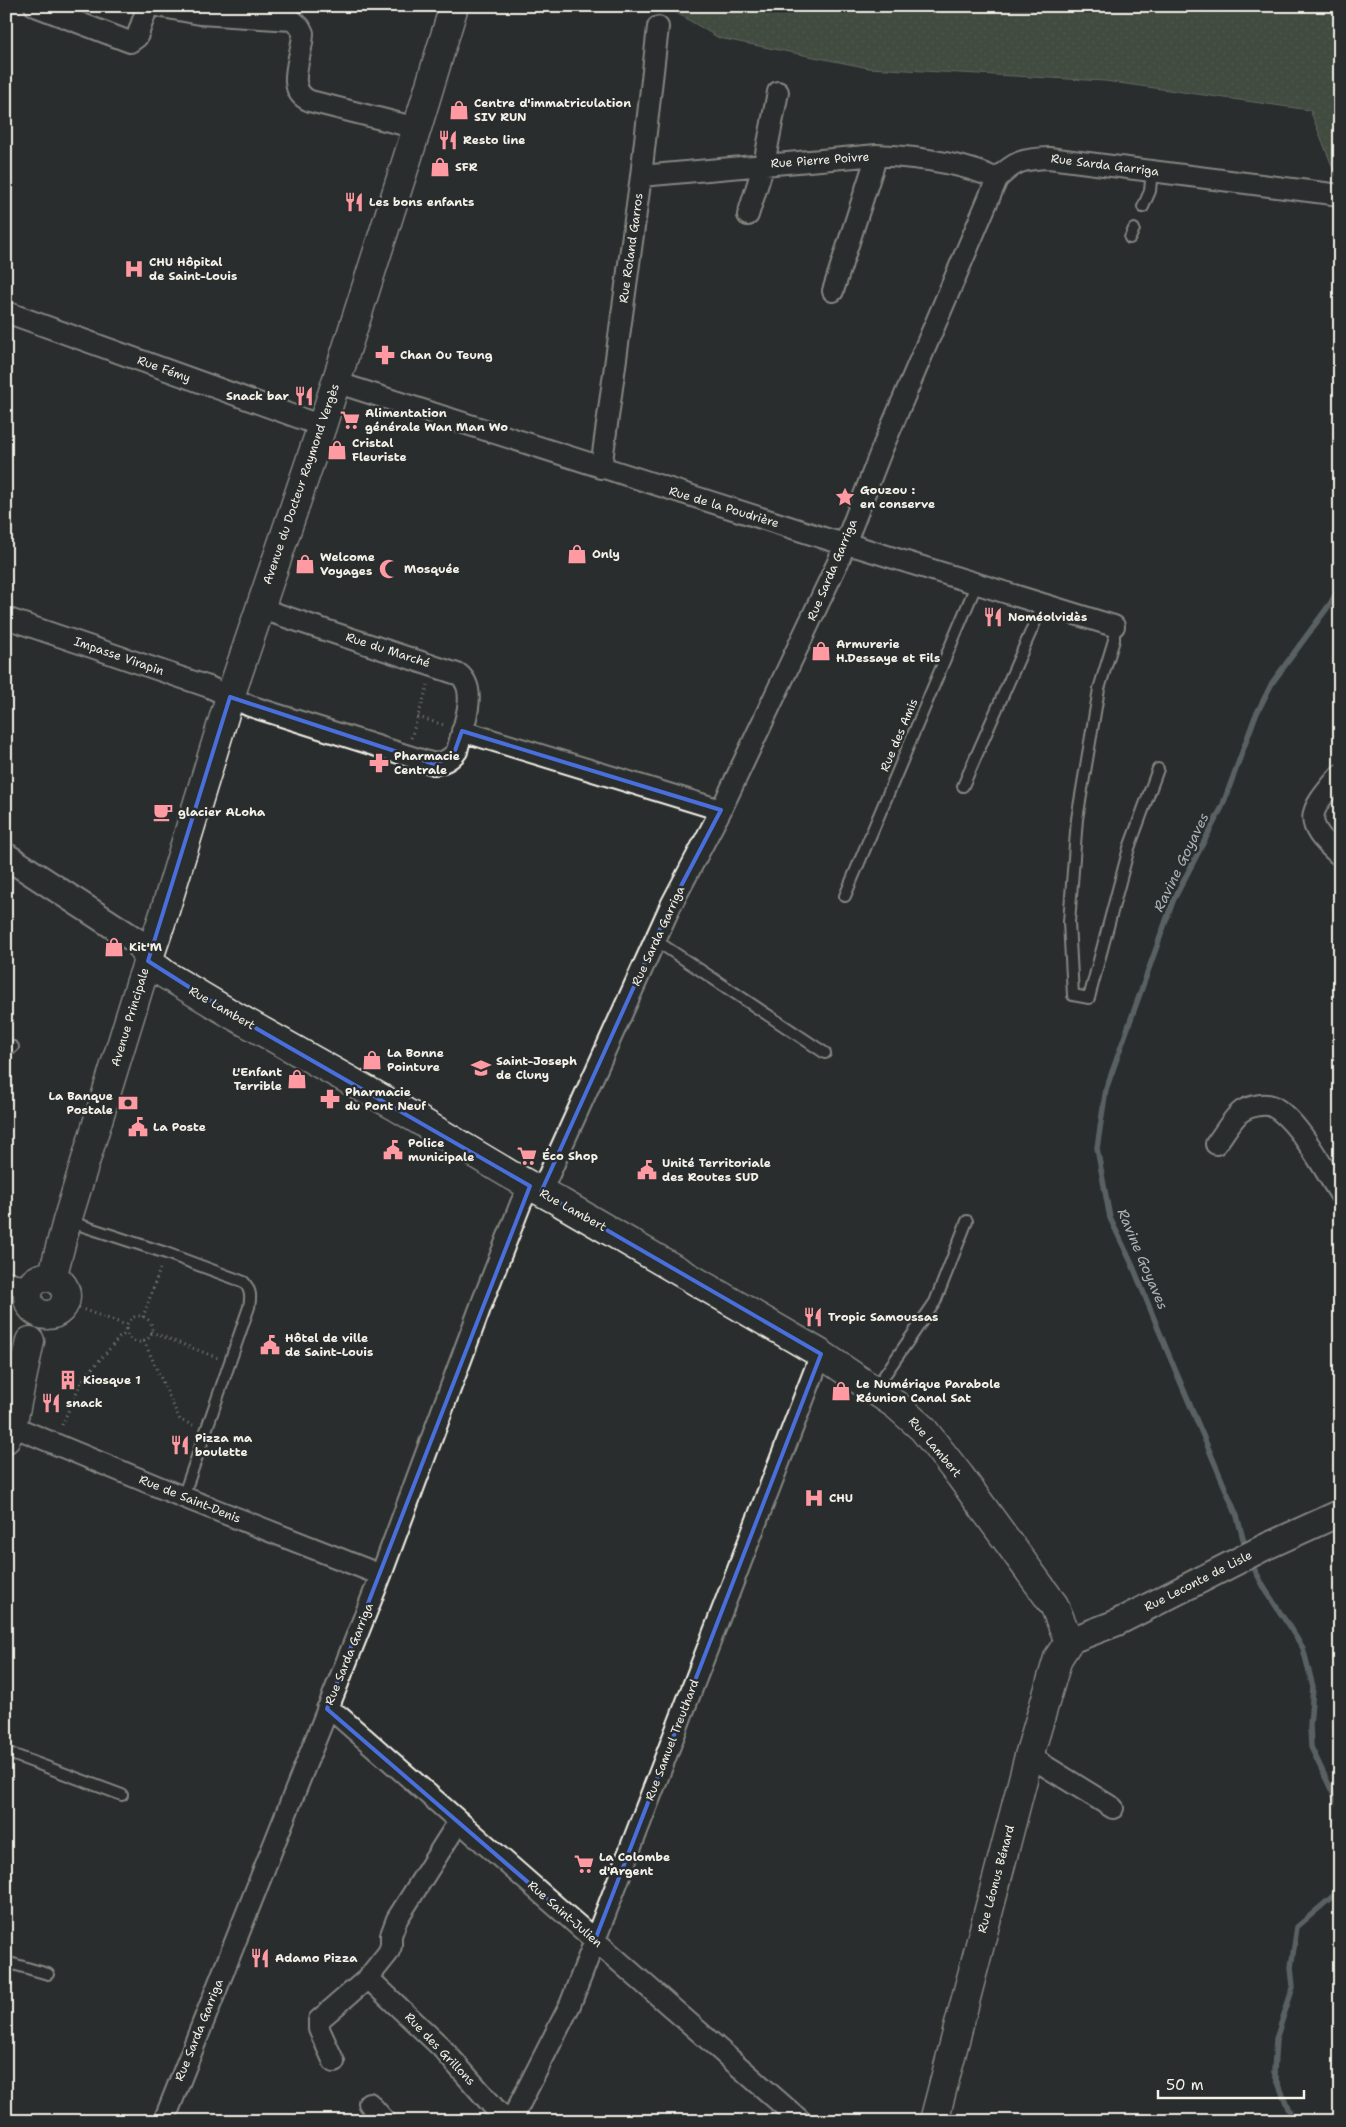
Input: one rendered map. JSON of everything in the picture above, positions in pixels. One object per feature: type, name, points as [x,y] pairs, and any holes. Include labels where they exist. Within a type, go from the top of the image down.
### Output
[{"type":"main road","name":"Avenue du Docteur Raymond Vergès","points":[[148,961],[230,697],[322,426],[454,6]]},
{"type":"main road","name":"Avenue Principale","points":[[67,1221],[148,961]]},
{"type":"main road","name":"Rue Lambert","points":[[148,961],[166,975],[233,1015],[395,1106],[821,1354],[896,1405],[923,1429],[960,1476],[1054,1605],[1069,1641]]},
{"type":"main road","points":[[29,1283],[62,1285],[65,1290],[65,1303],[62,1308],[52,1315],[40,1314],[28,1301],[29,1283],[67,1221]]},
{"type":"main road","points":[[8,1422],[30,1342],[40,1314]]},
{"type":"main road","name":"Rue Léonus Bénard","points":[[934,2121],[1029,1756],[1058,1658],[1069,1641]]},
{"type":"street","points":[[35,6],[130,42],[137,37],[146,11],[150,6]]},
{"type":"street","points":[[157,6],[200,14],[292,20],[300,27],[303,33],[295,82],[297,90],[302,97],[310,102],[417,128]]},
{"type":"street","name":"Rue Roland Garros","points":[[601,468],[641,176],[658,27]]},
{"type":"street","points":[[748,216],[764,164],[778,92]]},
{"type":"street","points":[[833,291],[877,155]]},
{"type":"street","name":"Rue Pierre Poivre","points":[[641,176],[877,155],[903,156],[966,168],[997,179]]},
{"type":"street","name":"Rue Sarda Garriga","points":[[164,2121],[381,1575],[489,1285],[655,940],[721,810],[838,562],[882,449],[997,179],[1012,164],[1025,159],[1049,158],[1340,195]]},
{"type":"street","name":"Rue Fémy","points":[[6,312],[322,426]]},
{"type":"street","name":"Rue de la Poudrière","points":[[335,382],[601,468],[1114,626]]},
{"type":"street","name":"Rue du Marché","points":[[230,697],[250,706],[434,764],[445,762],[457,751],[470,697],[469,687],[460,675],[259,608]]},
{"type":"street","name":"Impasse Virapin","points":[[6,618],[208,687],[230,697]]},
{"type":"street","points":[[462,731],[721,810]]},
{"type":"street","points":[[1340,776],[1317,802],[1314,814],[1314,826],[1318,836],[1340,856]]},
{"type":"street","name":"Rue Lambert","points":[[6,856],[138,942],[148,961]]},
{"type":"street","points":[[1216,1144],[1241,1112],[1255,1106],[1270,1105],[1286,1116],[1298,1131],[1340,1194]]},
{"type":"street","name":"Rue Samuel Treuthard","points":[[511,2120],[570,2005],[821,1354]]},
{"type":"street","name":"Rue de Saint-Denis","points":[[8,1422],[183,1497],[381,1575]]},
{"type":"street","name":"Rue Leconte de Lisle","points":[[1069,1641],[1116,1624],[1265,1547],[1335,1517]]},
{"type":"street","name":"Rue Saint-Julien","points":[[327,1709],[339,1716],[801,2121]]},
{"type":"street","points":[[1029,1756],[1113,1808]]},
{"type":"street","points":[[334,2062],[319,2029],[319,2020],[368,1978],[388,1953],[396,1919],[459,1821]]},
{"type":"street","name":"Rue des Grillons","points":[[368,1978],[436,2042],[499,2112],[511,2120]]},
{"type":"street","points":[[369,2103],[385,2121]]},
{"type":"lane","points":[[1143,207],[1150,191],[1152,170]]},
{"type":"lane","name":"Rue des Amis","points":[[844,896],[977,584]]},
{"type":"lane","points":[[963,786],[1043,604]]},
{"type":"lane","points":[[1114,626],[1114,640],[1099,689],[1077,819],[1069,922],[1073,995],[1089,998],[1129,848],[1158,769]]},
{"type":"lane","points":[[655,940],[825,1053]]},
{"type":"lane","points":[[67,1221],[166,1253],[244,1282],[249,1288],[251,1295],[249,1307],[183,1497]]},
{"type":"lane","points":[[874,1389],[935,1302],[967,1221]]},
{"type":"lane","points":[[6,1752],[122,1795]]},
{"type":"lane","points":[[6,1962],[48,1974]]},
{"type":"path","points":[[406,755],[434,665]]},
{"type":"path","points":[[418,717],[462,731]]},
{"type":"path","points":[[143,1317],[166,1253]]},
{"type":"path","points":[[65,1303],[126,1325]]},
{"type":"path","points":[[143,1317],[149,1321],[151,1332],[149,1338],[144,1341],[134,1342],[126,1333],[126,1325],[132,1318],[143,1317]]},
{"type":"path","points":[[151,1332],[230,1362]]},
{"type":"path","points":[[54,1423],[62,1425],[82,1380],[119,1338],[126,1333]]},
{"type":"path","points":[[144,1341],[180,1420],[206,1430]]},
{"type":"highlighted area","points":[[230,697],[434,764],[453,756],[462,731],[721,810],[670,907],[541,1192],[821,1354],[595,1940],[327,1709],[530,1186],[233,1015],[148,961]]},
{"type":"green space","points":[[665,6],[1340,6],[1340,186],[1310,110],[1105,81],[869,68],[719,38]]},
{"type":"waterway","name":"Ravine Goyaves","points":[[1246,1550],[1237,1516],[1132,1264],[1110,1218],[1097,1148],[1106,1089],[1173,901],[1222,807],[1255,717],[1272,683],[1330,604],[1340,586]]},
{"type":"waterway","name":"Ravine Goyaves","points":[[1250,1561],[1265,1589],[1303,1648],[1313,1687],[1310,1726],[1311,1747],[1340,1808]]},
{"type":"waterway","name":"Ravine Goyaves","points":[[1293,2121],[1274,2072],[1276,2039],[1293,1987],[1291,1967],[1297,1927],[1340,1890]]},
{"type":"place","name":"Centre d'immatriculation SIV RUN","points":[[459,110]]},
{"type":"place","name":"Resto line","points":[[448,140]]},
{"type":"place","name":"SFR","points":[[440,167]]},
{"type":"place","name":"Les bons enfants","points":[[354,202]]},
{"type":"place","name":"CHU Hôpital de Saint-Louis","points":[[134,269]]},
{"type":"place","name":"Chan Ou Teung","points":[[385,355]]},
{"type":"place","name":"Snack bar","points":[[304,396]]},
{"type":"place","name":"Alimentation générale Wan Man Wo","points":[[350,420]]},
{"type":"place","name":"Cristal Fleuriste","points":[[337,450]]},
{"type":"place","name":"Gouzou : en conserve","points":[[845,497]]},
{"type":"place","name":"Only","points":[[577,554]]},
{"type":"place","name":"Welcome Voyages","points":[[305,564]]},
{"type":"place","name":"Mosquée","points":[[389,569]]},
{"type":"place","name":"Noméolvidès","points":[[993,617]]},
{"type":"place","name":"Armurerie H.Dessaye et Fils","points":[[821,651]]},
{"type":"place","name":"Pharmacie Centrale","points":[[379,763]]},
{"type":"place","name":"glacier ALoha","points":[[163,812]]},
{"type":"place","name":"Kit'M","points":[[114,947]]},
{"type":"place","name":"La Bonne Pointure","points":[[372,1060]]},
{"type":"place","name":"Saint-Joseph de Cluny","points":[[481,1068]]},
{"type":"place","name":"L'Enfant Terrible","points":[[297,1079]]},
{"type":"place","name":"Pharmacie du Pont Neuf","points":[[330,1099]]},
{"type":"place","name":"La Banque Postale","points":[[128,1103]]},
{"type":"place","name":"La Poste","points":[[138,1127]]},
{"type":"place","name":"Police municipale","points":[[393,1150]]},
{"type":"place","name":"Éco Shop","points":[[527,1156]]},
{"type":"place","name":"Unité Territoriale des Routes SUD","points":[[647,1170]]},
{"type":"place","name":"Tropic Samoussas","points":[[813,1317]]},
{"type":"place","name":"Hôtel de ville de Saint-Louis","points":[[270,1345]]},
{"type":"place","name":"Kiosque 1","points":[[68,1380]]},
{"type":"place","name":"Le Numérique Parabole Réunion Canal Sat","points":[[841,1391]]},
{"type":"place","name":"snack","points":[[51,1403]]},
{"type":"place","name":"Pizza ma boulette","points":[[180,1445]]},
{"type":"place","name":"CHU","points":[[814,1498]]},
{"type":"place","name":"La Colombe d'Argent","points":[[584,1864]]},
{"type":"place","name":"Adamo Pizza","points":[[260,1958]]}]
